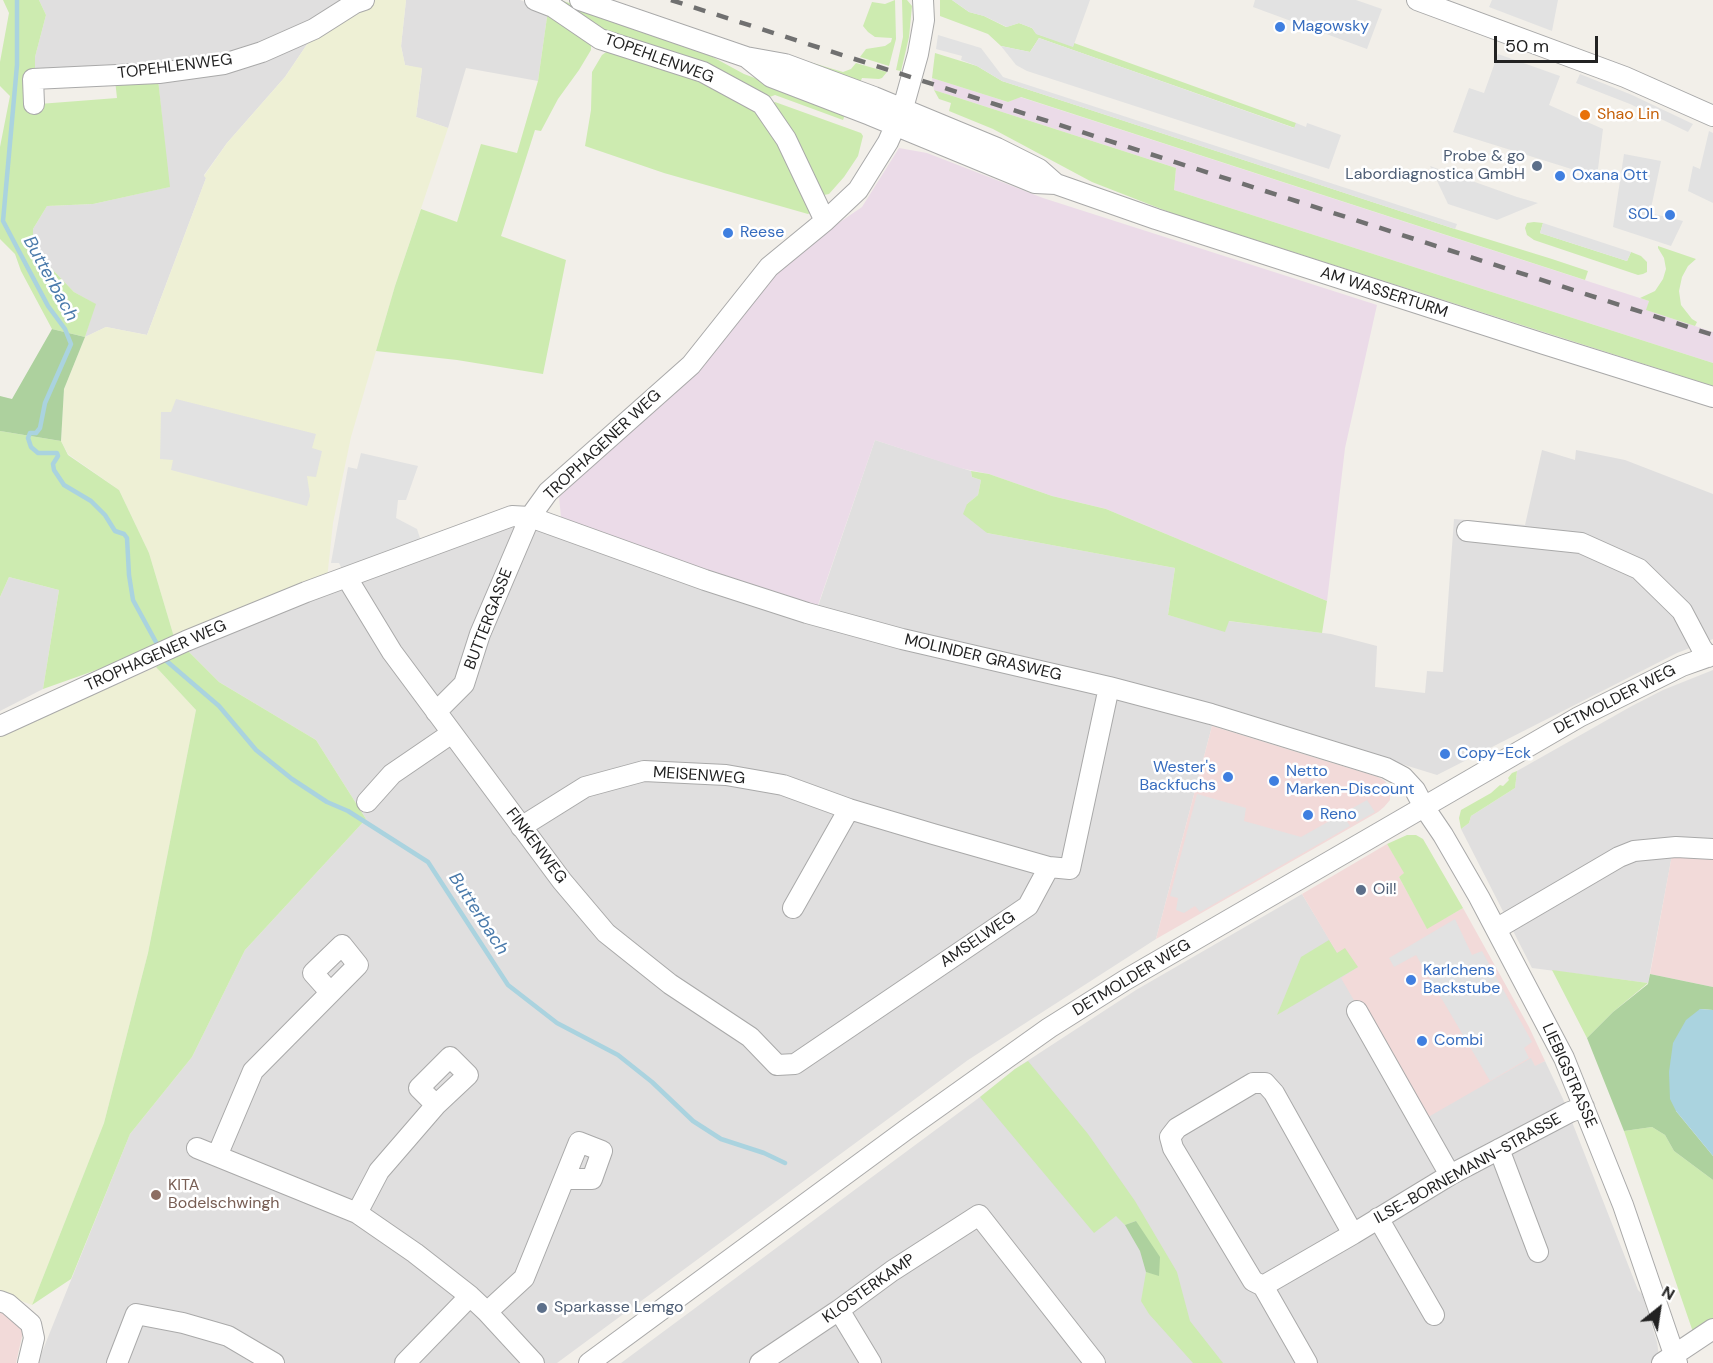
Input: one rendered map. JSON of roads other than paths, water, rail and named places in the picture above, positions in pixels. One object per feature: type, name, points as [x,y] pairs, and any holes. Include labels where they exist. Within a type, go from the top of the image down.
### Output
[{"type":"street","name":"TOPEHLENWEG","points":[[34,104],[33,79],[159,73],[224,64],[262,52],[314,29],[364,0]]},
{"type":"street","name":"TOPEHLENWEG","points":[[535,0],[553,7],[600,39],[703,72],[762,104],[786,139],[825,221]]},
{"type":"street","name":"AM WASSERTURM","points":[[580,0],[746,57],[771,77],[899,117],[1035,183],[1056,184],[1156,219],[1713,397]]},
{"type":"street","name":"TROPHAGENER WEG","points":[[0,726],[186,641],[306,592],[512,516],[530,517],[548,492],[691,365],[769,267],[825,221],[858,190],[882,151],[899,117],[918,54],[924,20],[923,0]]},
{"type":"street","points":[[1417,0],[1625,77],[1713,116]]},
{"type":"street","name":"MOLINDER GRASWEG","points":[[530,517],[705,580],[807,613],[902,639],[1108,687],[1211,714],[1386,768],[1403,777],[1410,784],[1424,807]]},
{"type":"street","name":"BUTTERGASSE","points":[[436,712],[464,684],[480,634],[530,517]]},
{"type":"street","points":[[1467,531],[1581,543],[1639,569],[1682,611],[1701,647],[1711,656]]},
{"type":"street","name":"FINKENWEG","points":[[347,578],[392,652],[562,881],[606,933],[670,984],[750,1037],[777,1065]]},
{"type":"street","name":"DETMOLDER WEG","points":[[589,1363],[907,1129],[1049,1028],[1127,978],[1579,717],[1682,666],[1711,656]]},
{"type":"street","points":[[1049,867],[1070,869],[1108,687]]},
{"type":"street","points":[[367,802],[392,774],[452,733]]},
{"type":"street","name":"MEISENWEG","points":[[521,827],[585,787],[644,771],[726,775],[783,785],[849,809],[1049,867]]},
{"type":"street","name":"LIEBIGSTRASSE","points":[[1424,807],[1443,834],[1496,929],[1564,1058],[1623,1205],[1671,1360]]},
{"type":"street","points":[[793,908],[849,809]]},
{"type":"street","points":[[1496,929],[1609,862],[1634,851],[1677,847],[1713,849]]},
{"type":"street","name":"AMSELWEG","points":[[777,1065],[795,1064],[1028,906],[1049,867]]},
{"type":"street","points":[[217,1156],[254,1071],[330,992]]},
{"type":"street","points":[[1356,1011],[1450,1175]]},
{"type":"street","points":[[1308,1363],[1263,1286],[1253,1281],[1173,1148],[1170,1137],[1177,1128],[1253,1083],[1265,1083],[1274,1093],[1353,1234]]},
{"type":"street","points":[[357,1213],[379,1171],[436,1105]]},
{"type":"street","name":"ILSE-BORNEMANN-STRASSE","points":[[1263,1286],[1450,1175],[1570,1112],[1584,1107]]},
{"type":"street","points":[[197,1148],[357,1213],[415,1253],[470,1296],[487,1311],[534,1363]]},
{"type":"street","points":[[1499,1149],[1538,1252]]},
{"type":"street","points":[[487,1311],[524,1278],[565,1179]]},
{"type":"street","name":"KLOSTERKAMP","points":[[760,1363],[979,1215],[1095,1363]]},
{"type":"street","points":[[1378,1218],[1434,1315]]},
{"type":"street","points":[[405,1363],[470,1296]]},
{"type":"street","points":[[0,1301],[8,1304],[31,1324],[34,1338],[28,1363]]},
{"type":"street","points":[[839,1310],[871,1363]]},
{"type":"street","points":[[117,1363],[136,1314],[183,1323],[228,1336],[274,1363]]},
{"type":"street","points":[[1671,1360],[1713,1329]]},
{"type":"water","points":[[1700,1009],[1713,1010],[1713,1156],[1676,1111],[1670,1099],[1669,1072],[1673,1043],[1686,1020]]},
{"type":"waterway","name":"Butterbach","points":[[17,0],[17,65],[3,221],[48,306],[65,329],[71,344],[45,403],[40,428],[36,433],[30,433],[28,438],[31,447],[38,453],[57,453],[58,456],[53,464],[54,470],[64,485],[91,501],[105,515],[115,531],[124,534],[127,538],[133,600],[157,644]]},
{"type":"waterway","name":"Butterbach","points":[[163,658],[219,706],[256,750],[292,779],[327,802],[348,811],[428,862],[508,985],[557,1023],[618,1055],[652,1082],[693,1121],[721,1139],[764,1153],[785,1163]]},
{"type":"railway","points":[[671,0],[1713,335]]},
{"type":"place","name":"Magowsky","points":[[1280,27]]},
{"type":"place","name":"Shao Lin","points":[[1585,115]]},
{"type":"place","name":"Probe & go Labordiagnostica GmbH","points":[[1537,166]]},
{"type":"place","name":"Oxana Ott","points":[[1560,176]]},
{"type":"place","name":"SOL","points":[[1670,215]]},
{"type":"place","name":"Reese","points":[[728,233]]},
{"type":"place","name":"Copy-Eck","points":[[1445,754]]},
{"type":"place","name":"Wester's Backfuchs","points":[[1228,777]]},
{"type":"place","name":"Netto Marken-Discount","points":[[1274,781]]},
{"type":"place","name":"Reno","points":[[1308,815]]},
{"type":"place","name":"Oil!","points":[[1361,890]]},
{"type":"place","name":"Karlchens Backstube","points":[[1411,980]]},
{"type":"place","name":"Combi","points":[[1422,1041]]},
{"type":"place","name":"KITA Bodelschwingh","points":[[156,1195]]},
{"type":"place","name":"Sparkasse Lemgo","points":[[542,1308]]}]
